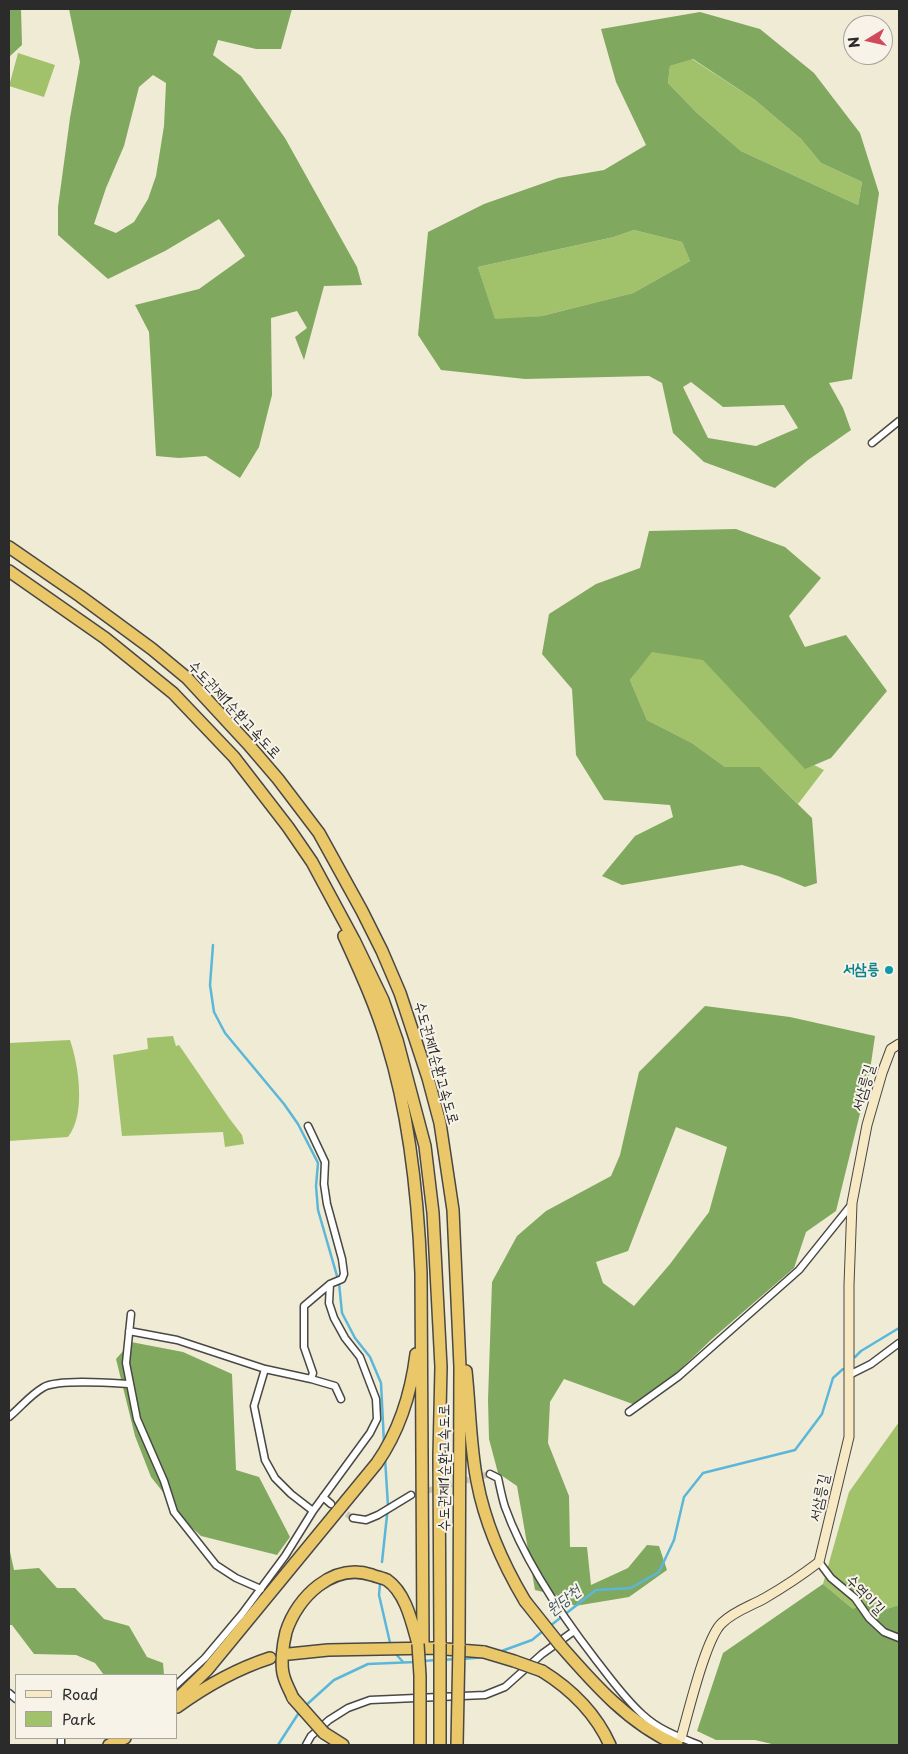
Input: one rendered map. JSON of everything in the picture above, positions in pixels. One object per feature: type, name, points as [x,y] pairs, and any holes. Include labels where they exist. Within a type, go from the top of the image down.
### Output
[{"type":"highway","name":"수도권제1순환고속도로","points":[[9,547],[152,649],[187,678],[248,744],[278,779],[319,833],[382,951],[400,993],[415,1035],[440,1123],[454,1210],[460,1367],[457,1745]]},
{"type":"highway","name":"수도권제1순환고속도로","points":[[9,571],[106,638],[173,693],[234,757],[312,862],[334,901],[383,1000],[397,1040],[425,1146],[433,1213],[441,1367],[439,1456],[440,1745]]},
{"type":"highway","points":[[300,845],[356,960],[387,1042],[400,1093],[418,1214],[423,1422],[420,1745]]},
{"type":"highway","points":[[178,1698],[207,1670],[369,1474],[390,1442],[402,1418],[412,1385],[417,1348],[420,1248]]},
{"type":"highway","points":[[456,1256],[476,1480],[487,1521],[508,1571],[525,1601],[560,1645],[627,1714],[648,1730],[679,1741]]},
{"type":"highway","points":[[344,1745],[324,1732],[293,1698],[284,1676],[283,1654],[286,1633],[296,1610],[311,1592],[327,1580],[346,1572],[365,1573],[386,1580],[398,1593],[408,1612],[420,1644]]},
{"type":"highway","points":[[289,1654],[316,1651],[433,1648],[484,1652],[514,1660],[542,1671],[565,1686],[595,1719],[609,1742]]},
{"type":"highway","points":[[178,1707],[224,1677],[241,1668],[270,1658]]},
{"type":"street","points":[[872,443],[899,421]]},
{"type":"street","name":"서삼릉길","points":[[819,1562],[850,1438],[849,1284],[852,1204],[867,1125],[882,1073],[890,1049],[899,1044]]},
{"type":"street","points":[[308,1126],[325,1162],[324,1184],[326,1198],[342,1259],[344,1274],[342,1278],[331,1283],[304,1306],[304,1347],[313,1374],[311,1379]]},
{"type":"street","name":"서삼릉길","points":[[629,1412],[679,1376],[799,1270],[852,1204]]},
{"type":"street","points":[[178,1683],[204,1658],[261,1589],[285,1556],[313,1511],[370,1433],[377,1419],[376,1398],[363,1364],[334,1318],[330,1303],[331,1283]]},
{"type":"street","points":[[130,1314],[126,1363],[136,1419],[164,1481],[174,1512],[216,1565],[236,1578],[261,1589]]},
{"type":"street","points":[[129,1331],[177,1340],[265,1368],[335,1386],[341,1399]]},
{"type":"street","points":[[849,1376],[871,1364],[899,1343]]},
{"type":"street","points":[[265,1368],[254,1406],[266,1460],[276,1478],[291,1494],[313,1511]]},
{"type":"street","points":[[9,1417],[31,1395],[47,1385],[63,1383],[130,1384]]},
{"type":"street","points":[[490,1474],[498,1478],[504,1506],[518,1536],[569,1624],[621,1692],[643,1715],[661,1729],[679,1741],[700,1745]]},
{"type":"street","points":[[352,1518],[366,1520],[411,1495]]},
{"type":"street","points":[[323,1497],[331,1504]]},
{"type":"street","points":[[679,1741],[707,1650],[720,1624],[735,1613],[795,1579],[819,1562]]},
{"type":"street","name":"수역이길","points":[[819,1562],[831,1578],[855,1598],[869,1618],[884,1632],[899,1638]]},
{"type":"street","points":[[306,1745],[311,1736],[329,1720],[348,1708],[370,1700],[485,1695],[505,1687],[542,1654],[574,1631]]},
{"type":"green space","points":[[9,9],[21,9],[22,45],[9,57]]},
{"type":"green space","points":[[69,9],[292,9],[281,49],[256,49],[218,40],[213,55],[241,76],[285,138],[357,267],[362,285],[324,286],[304,360],[295,337],[307,328],[297,311],[271,318],[272,395],[259,447],[240,478],[206,456],[179,458],[156,456],[149,332],[135,305],[199,289],[245,256],[219,219],[165,251],[108,279],[58,235],[58,207],[80,62]],"holes":[[[153,75],[166,83],[164,126],[156,176],[148,199],[134,222],[116,233],[94,224],[106,188],[124,146],[139,87]]]},
{"type":"green space","points":[[700,12],[760,29],[814,73],[860,133],[879,193],[852,379],[829,383],[843,408],[851,430],[808,460],[775,488],[704,462],[673,433],[662,383],[649,376],[525,379],[441,370],[418,335],[428,232],[484,204],[558,178],[604,170],[646,145],[616,82],[601,29]],"holes":[[[693,59],[755,100],[801,139],[821,163],[862,182],[858,205],[741,151],[697,113],[668,83],[670,66]],[[634,230],[682,242],[690,261],[633,293],[542,316],[495,319],[478,267],[614,237]],[[691,382],[723,407],[784,405],[798,428],[756,446],[708,438],[683,387]]]},
{"type":"green space","points":[[18,53],[55,65],[44,97],[9,86]]},
{"type":"green space","points":[[692,59],[755,100],[801,139],[821,163],[862,182],[858,205],[741,151],[697,113],[668,83],[670,66]]},
{"type":"green space","points":[[634,230],[682,242],[690,261],[633,293],[542,316],[495,320],[478,267],[614,237]]},
{"type":"green space","points":[[736,529],[785,547],[821,578],[789,616],[805,647],[846,635],[887,691],[831,758],[805,769],[703,660],[652,652],[630,680],[647,720],[692,743],[725,767],[760,767],[812,818],[817,883],[805,887],[742,865],[622,885],[602,876],[635,836],[673,817],[670,805],[604,800],[576,755],[572,689],[542,654],[549,614],[596,584],[640,568],[649,531]]},
{"type":"green space","points":[[652,651],[703,659],[805,768],[814,765],[824,770],[798,804],[760,767],[725,767],[692,743],[647,720],[630,680]]},
{"type":"green space","points":[[705,1006],[790,1017],[875,1036],[869,1077],[836,1211],[806,1232],[794,1268],[713,1338],[641,1407],[564,1379],[550,1402],[548,1443],[569,1496],[570,1547],[587,1547],[591,1585],[628,1568],[647,1545],[659,1546],[667,1570],[629,1597],[575,1606],[556,1595],[535,1590],[517,1486],[498,1473],[489,1439],[488,1400],[492,1282],[517,1236],[546,1211],[611,1176],[620,1155],[639,1072]],"holes":[[[676,1127],[727,1147],[709,1212],[670,1264],[634,1306],[603,1283],[596,1262],[628,1251]]]},
{"type":"green space","points":[[173,1036],[176,1046],[179,1045],[242,1135],[244,1144],[225,1147],[223,1132],[122,1136],[113,1055],[148,1049],[147,1038]]},
{"type":"green space","points":[[70,1040],[76,1063],[79,1090],[79,1103],[74,1128],[68,1137],[9,1141],[9,1043]]},
{"type":"green space","points":[[131,1342],[183,1352],[232,1374],[236,1470],[259,1477],[290,1537],[277,1555],[201,1536],[190,1526],[151,1477],[135,1436],[116,1359]]},
{"type":"green space","points":[[899,1422],[899,1605],[880,1611],[853,1609],[823,1584],[849,1492]]},
{"type":"green space","points":[[9,1547],[14,1570],[39,1568],[57,1588],[75,1588],[104,1619],[129,1626],[147,1657],[163,1663],[164,1674],[103,1674],[95,1663],[76,1655],[34,1654],[12,1625],[9,1625]]},
{"type":"green space","points":[[823,1584],[853,1609],[868,1602],[880,1611],[899,1605],[899,1745],[776,1745],[755,1740],[716,1740],[697,1731],[723,1653]]},
{"type":"waterway","points":[[213,945],[210,985],[214,1012],[225,1033],[284,1104],[298,1124],[318,1163],[316,1186],[318,1210],[339,1283],[342,1313],[355,1338],[370,1357],[381,1383],[384,1443]]},
{"type":"waterway","name":"원당천","points":[[855,1357],[861,1351],[899,1328]]},
{"type":"waterway","name":"원당천","points":[[550,1626],[596,1590],[631,1588],[659,1572],[674,1540],[684,1497],[703,1473],[795,1450],[822,1414],[833,1378],[843,1369]]},
{"type":"waterway","points":[[382,1562],[388,1506],[385,1458]]},
{"type":"waterway","points":[[380,1584],[379,1595],[391,1647]]},
{"type":"waterway","name":"원당천","points":[[499,1652],[532,1640],[543,1631]]},
{"type":"waterway","points":[[395,1653],[403,1662]]},
{"type":"waterway","name":"원당천","points":[[463,1659],[485,1657]]},
{"type":"waterway","name":"원당천","points":[[443,1660],[455,1659]]},
{"type":"waterway","name":"원당천","points":[[423,1661],[437,1660]]},
{"type":"waterway","name":"원당천","points":[[304,1707],[334,1680],[368,1664],[415,1662]]},
{"type":"waterway","name":"원당천","points":[[278,1745],[300,1711]]},
{"type":"tunnel","points":[[411,1495],[490,1474]]},
{"type":"tunnel","points":[[339,1509],[353,1518]]},
{"type":"place","name":"서삼릉","points":[[889,970]]}]
